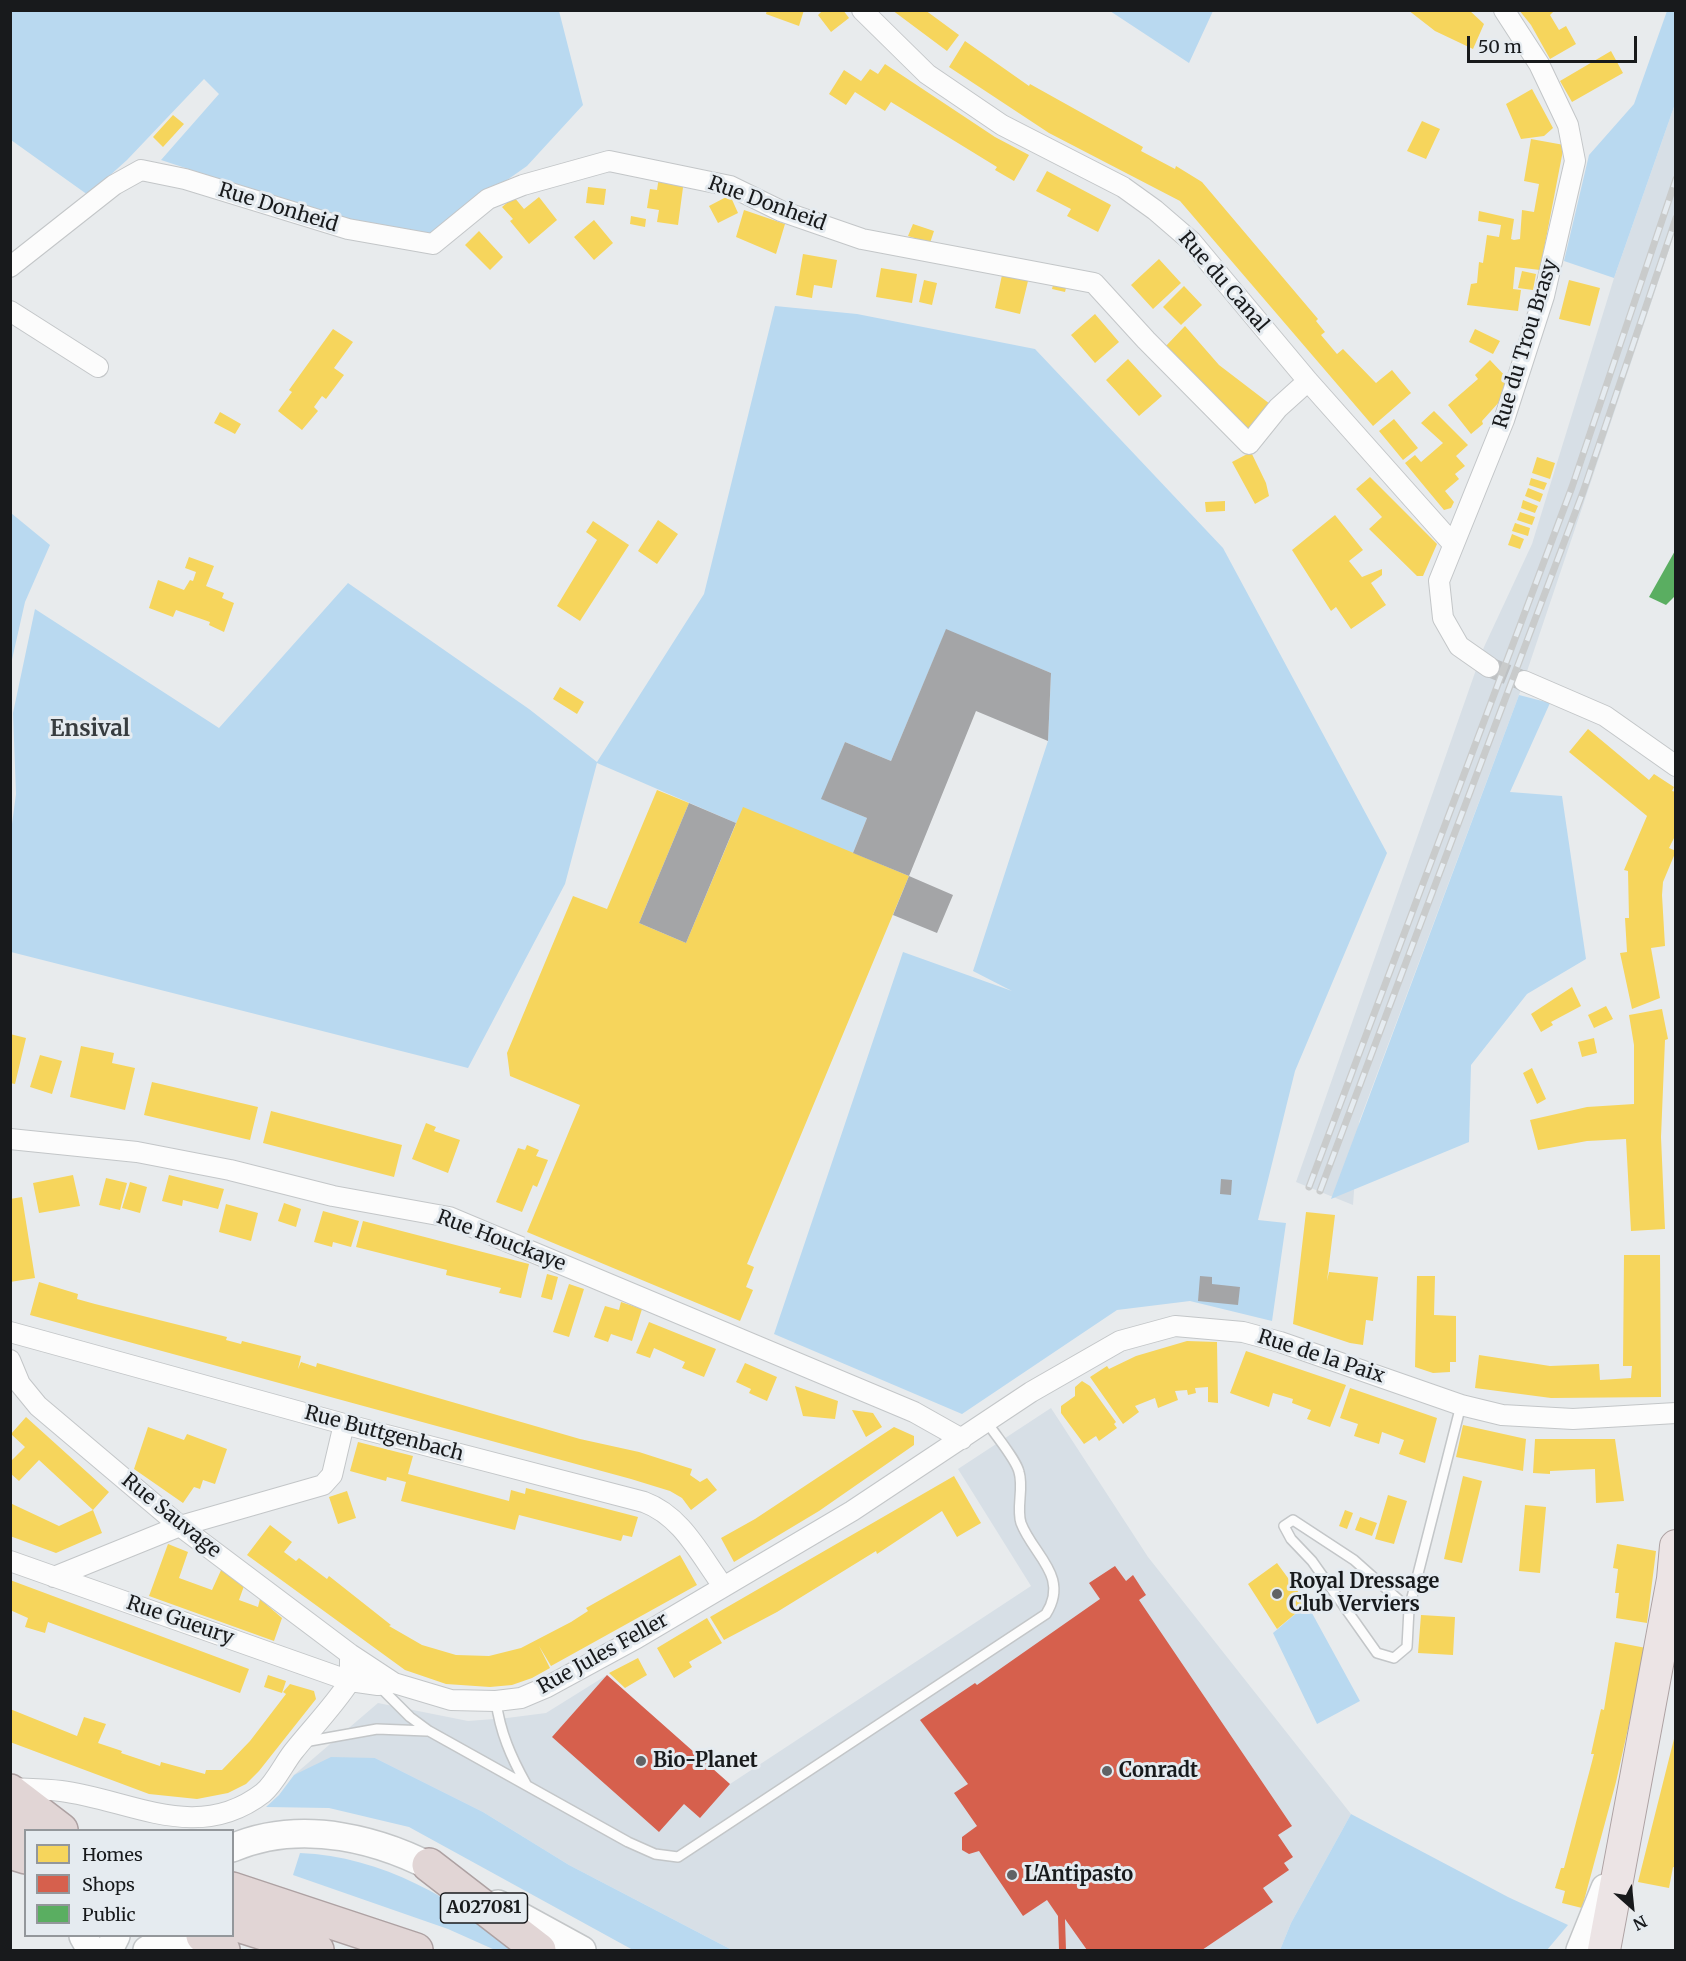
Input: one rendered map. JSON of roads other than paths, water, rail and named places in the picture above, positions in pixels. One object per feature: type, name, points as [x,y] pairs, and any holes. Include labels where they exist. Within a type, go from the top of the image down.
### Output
[{"type":"highway","points":[[10,1790],[60,1829]]},
{"type":"highway","points":[[10,1818],[48,1829]]},
{"type":"highway","name":"A027081","points":[[429,1865],[539,1950]]},
{"type":"highway","points":[[234,1890],[417,1950]]},
{"type":"highway","points":[[218,1938],[283,1940],[317,1950]]},
{"type":"main road","points":[[1604,1950],[1628,1811],[1674,1580],[1676,1546]]},
{"type":"main road","points":[[1589,1950],[1628,1811]]},
{"type":"main road","points":[[234,1847],[278,1834],[314,1833],[361,1841],[429,1865],[582,1950]]},
{"type":"main road","points":[[1580,1950],[1605,1888]]},
{"type":"main road","points":[[147,1950],[158,1942],[182,1938],[218,1938]]},
{"type":"street","name":"Rue du Canal","points":[[862,10],[927,74],[1002,125],[1123,187],[1155,210],[1191,241],[1308,381],[1453,544]]},
{"type":"street","name":"Rue du Trou Brasy","points":[[1489,667],[1459,646],[1443,618],[1439,581],[1453,544],[1477,493],[1504,420],[1544,297],[1575,161],[1564,115],[1539,64],[1504,10]]},
{"type":"street","name":"Rue Donheid","points":[[10,267],[114,185],[141,170],[185,179],[348,229],[433,244],[488,199],[523,185],[609,161],[730,186],[781,211],[862,239],[1094,283],[1146,340],[1249,444],[1278,408],[1308,381]]},
{"type":"street","points":[[10,311],[98,367]]},
{"type":"street","points":[[1524,681],[1605,716],[1676,766]]},
{"type":"street","name":"Rue Houckaye","points":[[10,1139],[136,1152],[230,1170],[333,1196],[449,1217],[914,1413],[962,1439]]},
{"type":"street","name":"Rue de la Paix","points":[[987,1422],[1031,1392],[1120,1341],[1175,1326],[1243,1332],[1280,1342],[1461,1404],[1502,1415],[1573,1419],[1676,1413]]},
{"type":"street","name":"Rue Buttgenbach","points":[[10,1332],[662,1509],[675,1520],[723,1586]]},
{"type":"street","name":"Rue Sauvage","points":[[10,1360],[20,1384],[38,1406],[180,1526],[350,1654],[386,1684]]},
{"type":"street","name":"Rue Jules Feller","points":[[350,1681],[386,1684],[451,1700],[496,1701],[521,1698],[556,1683],[852,1511],[987,1422]]},
{"type":"street","points":[[54,1577],[180,1526],[323,1485],[332,1475],[344,1424]]},
{"type":"street","name":"Rue Gueury","points":[[10,1561],[350,1681]]},
{"type":"street","points":[[10,1790],[62,1791],[175,1818],[208,1817],[239,1808],[264,1791],[301,1743],[334,1706],[350,1681],[350,1654]]},
{"type":"lane","points":[[1409,1608],[1354,1560],[1293,1520],[1284,1526],[1291,1539],[1312,1560],[1377,1653],[1394,1658],[1407,1647],[1409,1608],[1461,1404]]},
{"type":"lane","points":[[386,1684],[410,1717],[429,1731],[628,1842],[655,1854],[678,1857],[1046,1614],[1051,1605],[1054,1583],[1046,1564],[1021,1522],[1019,1472],[987,1422]]},
{"type":"lane","points":[[496,1701],[501,1730],[511,1757],[526,1784]]},
{"type":"lane","points":[[301,1743],[377,1729],[429,1731]]},
{"type":"tunnel","points":[[1489,667],[1524,681]]},
{"type":"railway","points":[[1309,1187],[1572,487],[1676,179]]},
{"type":"railway","points":[[1320,1191],[1583,492],[1676,218]]},
{"type":"place","name":"Royal Dressage Club Verviers","points":[[1277,1594]]},
{"type":"place","name":"Bio-Planet","points":[[641,1761]]},
{"type":"place","name":"Conradt","points":[[1107,1771]]},
{"type":"place","name":"L'Antipasto","points":[[1012,1875]]},
{"type":"district","name":"Ensival","points":[[90,730]]}]
